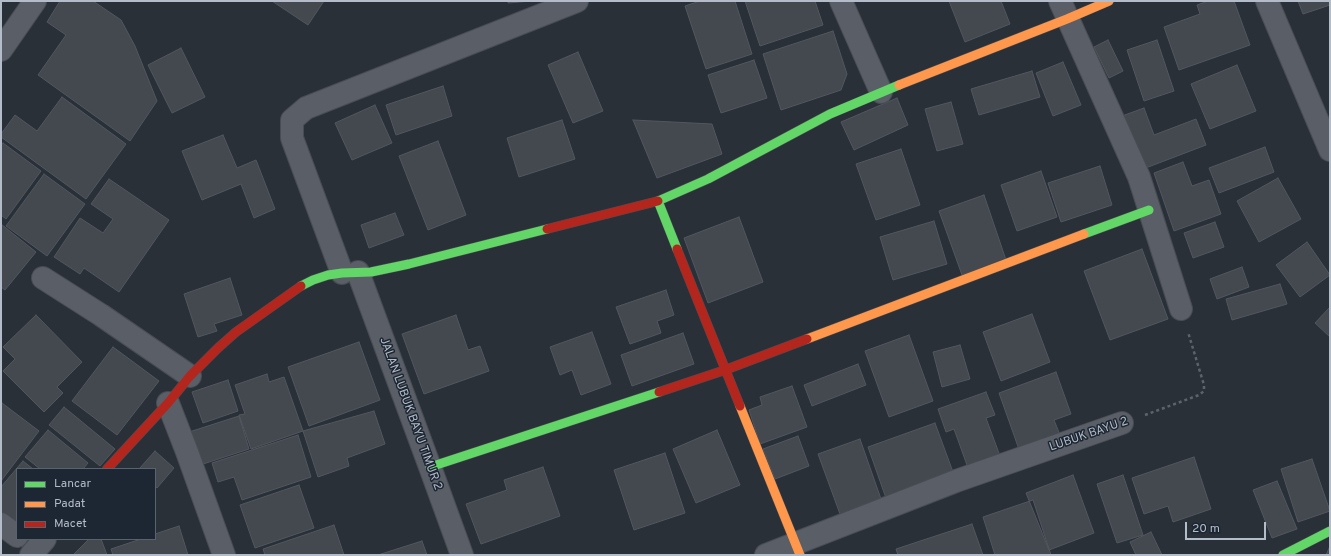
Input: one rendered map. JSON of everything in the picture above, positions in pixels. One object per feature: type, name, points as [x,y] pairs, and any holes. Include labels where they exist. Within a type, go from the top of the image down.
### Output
[{"type":"street","points":[[1,50],[35,1]]},
{"type":"street","name":"JALAN LUBUK BAYU TIMUR 2","points":[[462,555],[430,466],[292,138],[292,120],[306,108],[577,1]]},
{"type":"street","points":[[841,1],[881,92]]},
{"type":"street","points":[[108,468],[168,403],[190,376],[218,348],[236,332],[300,287],[313,280],[328,275],[371,272],[409,264],[658,201],[721,172],[830,114],[1064,10],[1109,1]]},
{"type":"street","points":[[1267,1],[1330,150]]},
{"type":"street","points":[[1064,10],[1139,177],[1181,309]]},
{"type":"street","points":[[658,201],[798,549],[766,555]]},
{"type":"street","points":[[430,466],[725,370],[1149,210]]},
{"type":"street","points":[[43,278],[101,315],[190,376]]},
{"type":"street","points":[[168,403],[224,555]]},
{"type":"street","name":"LUBUK BAYU 2","points":[[798,549],[956,481],[1122,423]]},
{"type":"street","points":[[1,524],[16,535]]},
{"type":"street","points":[[1284,555],[1330,531]]},
{"type":"path","name":"LUBUK BAYU 2","points":[[1122,423],[1204,392],[1204,385],[1181,309]]},
{"type":"building","points":[[60,1],[93,1],[121,20],[135,46],[157,101],[130,141],[38,75],[66,35],[47,22]]},
{"type":"building","points":[[272,1],[324,1],[308,25]]},
{"type":"building","points":[[508,1],[531,1],[508,3]]},
{"type":"building","points":[[700,1],[735,1],[752,54],[706,69],[685,6]]},
{"type":"building","points":[[745,1],[815,1],[823,25],[760,46]]},
{"type":"building","points":[[949,1],[1001,1],[1010,24],[965,42]]},
{"type":"building","points":[[1208,1],[1234,1],[1250,45],[1179,70],[1164,27],[1200,14],[1197,5]]},
{"type":"building","points":[[1298,1],[1330,1],[1330,5],[1303,14]]},
{"type":"building","points":[[833,31],[847,74],[841,90],[781,110],[763,54]]},
{"type":"building","points":[[1108,40],[1123,71],[1109,78],[1094,47]]},
{"type":"building","points":[[1157,40],[1174,91],[1144,101],[1127,50]]},
{"type":"building","points":[[181,48],[205,97],[172,113],[148,65]]},
{"type":"building","points":[[578,52],[603,111],[573,123],[548,65]]},
{"type":"building","points":[[754,60],[767,98],[721,113],[708,75]]},
{"type":"building","points":[[1063,62],[1081,105],[1053,116],[1036,73]]},
{"type":"building","points":[[1237,65],[1256,111],[1210,129],[1191,84]]},
{"type":"building","points":[[1032,71],[1040,97],[979,115],[971,89]]},
{"type":"building","points":[[443,86],[452,116],[396,135],[386,105]]},
{"type":"building","points":[[62,97],[126,144],[86,199],[1,137],[1,134],[15,115],[37,131]]},
{"type":"building","points":[[897,98],[908,125],[854,150],[841,122]]},
{"type":"building","points":[[951,102],[963,144],[937,151],[925,109]]},
{"type":"building","points":[[375,105],[392,143],[352,160],[335,123]]},
{"type":"building","points":[[1144,108],[1154,135],[1196,119],[1206,145],[1143,169],[1122,116]]},
{"type":"building","points":[[562,120],[575,159],[519,177],[507,138]]},
{"type":"building","points":[[633,120],[712,124],[722,154],[657,178]]},
{"type":"building","points":[[223,135],[237,168],[256,160],[275,209],[254,218],[241,184],[202,200],[182,151]]},
{"type":"building","points":[[438,141],[466,215],[428,230],[399,156]]},
{"type":"building","points":[[3,143],[41,171],[6,219],[1,215],[1,146]]},
{"type":"building","points":[[1265,147],[1274,172],[1219,193],[1209,168]]},
{"type":"building","points":[[901,149],[920,205],[876,220],[856,164]]},
{"type":"building","points":[[1183,162],[1192,186],[1209,180],[1221,214],[1174,231],[1154,173]]},
{"type":"building","points":[[1100,166],[1112,205],[1061,222],[1048,183]]},
{"type":"building","points":[[1041,171],[1057,217],[1017,231],[1001,185]]},
{"type":"building","points":[[44,174],[85,204],[47,256],[6,226]]},
{"type":"building","points":[[1278,178],[1301,219],[1259,242],[1237,201]]},
{"type":"building","points":[[109,179],[169,220],[119,292],[84,268],[80,274],[54,257],[80,218],[103,233],[113,219],[91,204]]},
{"type":"building","points":[[984,195],[1006,260],[962,275],[939,211]]},
{"type":"building","points":[[395,213],[404,235],[369,248],[361,225]]},
{"type":"building","points":[[739,217],[763,282],[708,303],[684,238]]},
{"type":"building","points":[[934,221],[947,264],[893,280],[880,237]]},
{"type":"building","points":[[1215,222],[1224,247],[1193,258],[1184,233]]},
{"type":"building","points":[[1,224],[36,252],[5,290],[1,287]]},
{"type":"building","points":[[1307,242],[1330,275],[1300,297],[1276,265]]},
{"type":"building","points":[[1142,249],[1168,319],[1110,340],[1084,271]]},
{"type":"building","points":[[1242,267],[1249,287],[1217,299],[1210,279]]},
{"type":"building","points":[[230,278],[242,315],[214,324],[217,331],[198,337],[184,294]]},
{"type":"building","points":[[1280,284],[1287,304],[1232,320],[1226,299]]},
{"type":"building","points":[[666,290],[674,315],[657,321],[661,333],[630,344],[616,307]]},
{"type":"building","points":[[1330,307],[1330,337],[1315,323]]},
{"type":"building","points":[[1032,314],[1050,362],[1001,381],[983,332]]},
{"type":"building","points":[[36,315],[82,362],[57,387],[63,393],[44,412],[3,371],[15,359],[3,347]]},
{"type":"building","points":[[456,315],[468,350],[480,346],[489,371],[424,394],[402,334]]},
{"type":"building","points":[[592,332],[611,384],[581,395],[572,370],[560,375],[550,347]]},
{"type":"building","points":[[683,333],[694,364],[632,386],[621,355]]},
{"type":"building","points":[[909,335],[933,401],[889,417],[865,351]]},
{"type":"building","points":[[359,342],[380,400],[309,426],[288,367]]},
{"type":"building","points":[[960,345],[970,379],[942,387],[933,352]]},
{"type":"building","points":[[113,347],[159,381],[117,435],[72,401]]},
{"type":"building","points":[[858,364],[866,385],[812,406],[804,385]]},
{"type":"building","points":[[1056,372],[1071,414],[1054,420],[1062,440],[1021,455],[999,393]]},
{"type":"building","points":[[267,374],[269,382],[284,377],[303,431],[251,449],[239,415],[245,414],[235,385]]},
{"type":"building","points":[[228,380],[238,411],[203,423],[192,392]]},
{"type":"building","points":[[792,386],[807,427],[760,444],[749,410],[762,405],[760,397]]},
{"type":"building","points":[[986,392],[995,415],[986,418],[1000,456],[968,468],[954,429],[946,432],[938,409]]},
{"type":"building","points":[[2,403],[39,431],[1,481],[1,404]]},
{"type":"building","points":[[64,407],[115,449],[100,466],[49,425]]},
{"type":"building","points":[[374,411],[385,444],[347,458],[349,466],[318,477],[303,431]]},
{"type":"building","points":[[239,416],[249,449],[197,466],[186,433]]},
{"type":"building","points":[[935,423],[953,472],[887,501],[868,447]]},
{"type":"building","points":[[48,430],[88,463],[84,468],[39,468],[25,457]]},
{"type":"building","points":[[717,430],[740,485],[696,503],[673,449]]},
{"type":"building","points":[[298,435],[311,477],[242,500],[234,477],[218,482],[212,463]]},
{"type":"building","points":[[798,436],[809,466],[775,479],[763,449]]},
{"type":"building","points":[[860,439],[881,499],[840,514],[818,454]]},
{"type":"building","points":[[155,451],[174,468],[157,488],[156,468],[140,468]]},
{"type":"building","points":[[665,453],[685,513],[634,530],[614,470]]},
{"type":"building","points":[[1194,457],[1211,509],[1173,522],[1168,506],[1144,514],[1132,478]]},
{"type":"building","points":[[1312,459],[1330,511],[1298,522],[1281,469]]},
{"type":"building","points":[[23,461],[32,468],[17,468]]},
{"type":"building","points":[[543,467],[560,516],[481,544],[466,504],[507,490],[504,480]]},
{"type":"building","points":[[16,469],[16,524],[1,512],[1,487]]},
{"type":"building","points":[[1073,475],[1094,533],[1049,550],[1026,493]]},
{"type":"building","points":[[1123,475],[1143,535],[1117,543],[1097,484]]},
{"type":"building","points":[[1277,481],[1297,529],[1272,538],[1253,490]]},
{"type":"building","points":[[299,485],[314,528],[255,548],[240,505]]},
{"type":"building","points":[[1033,500],[1051,555],[995,555],[983,517]]},
{"type":"building","points":[[972,524],[983,555],[898,555],[896,549]]},
{"type":"building","points":[[334,525],[344,555],[265,555],[263,549]]},
{"type":"building","points":[[179,526],[188,555],[113,555],[111,549],[138,540],[156,540],[156,534]]},
{"type":"building","points":[[1151,532],[1162,555],[1136,555],[1130,542]]},
{"type":"building","points":[[88,540],[101,540],[107,555],[73,555]]},
{"type":"building","points":[[422,541],[427,555],[378,555]]},
{"type":"building","points":[[1330,546],[1330,555],[1326,555]]},
{"type":"traffic: fast","points":[[677,249],[658,201],[708,179],[830,114],[899,85]]},
{"type":"traffic: fast","points":[[1084,234],[1149,210]]},
{"type":"traffic: fast","points":[[301,286],[328,275],[371,272],[409,264],[547,229]]},
{"type":"traffic: fast","points":[[430,467],[659,392]]},
{"type":"traffic: fast","points":[[1283,555],[1330,531]]},
{"type":"traffic: slow","points":[[899,85],[1109,1]]},
{"type":"traffic: slow","points":[[807,339],[1084,234]]},
{"type":"traffic: slow","points":[[740,406],[800,555]]},
{"type":"traffic: jam","points":[[547,229],[658,201]]},
{"type":"traffic: jam","points":[[677,249],[740,406]]},
{"type":"traffic: jam","points":[[108,468],[168,403],[190,376],[218,348],[236,332],[301,286]]},
{"type":"traffic: jam","points":[[659,392],[725,370],[807,339]]}]
